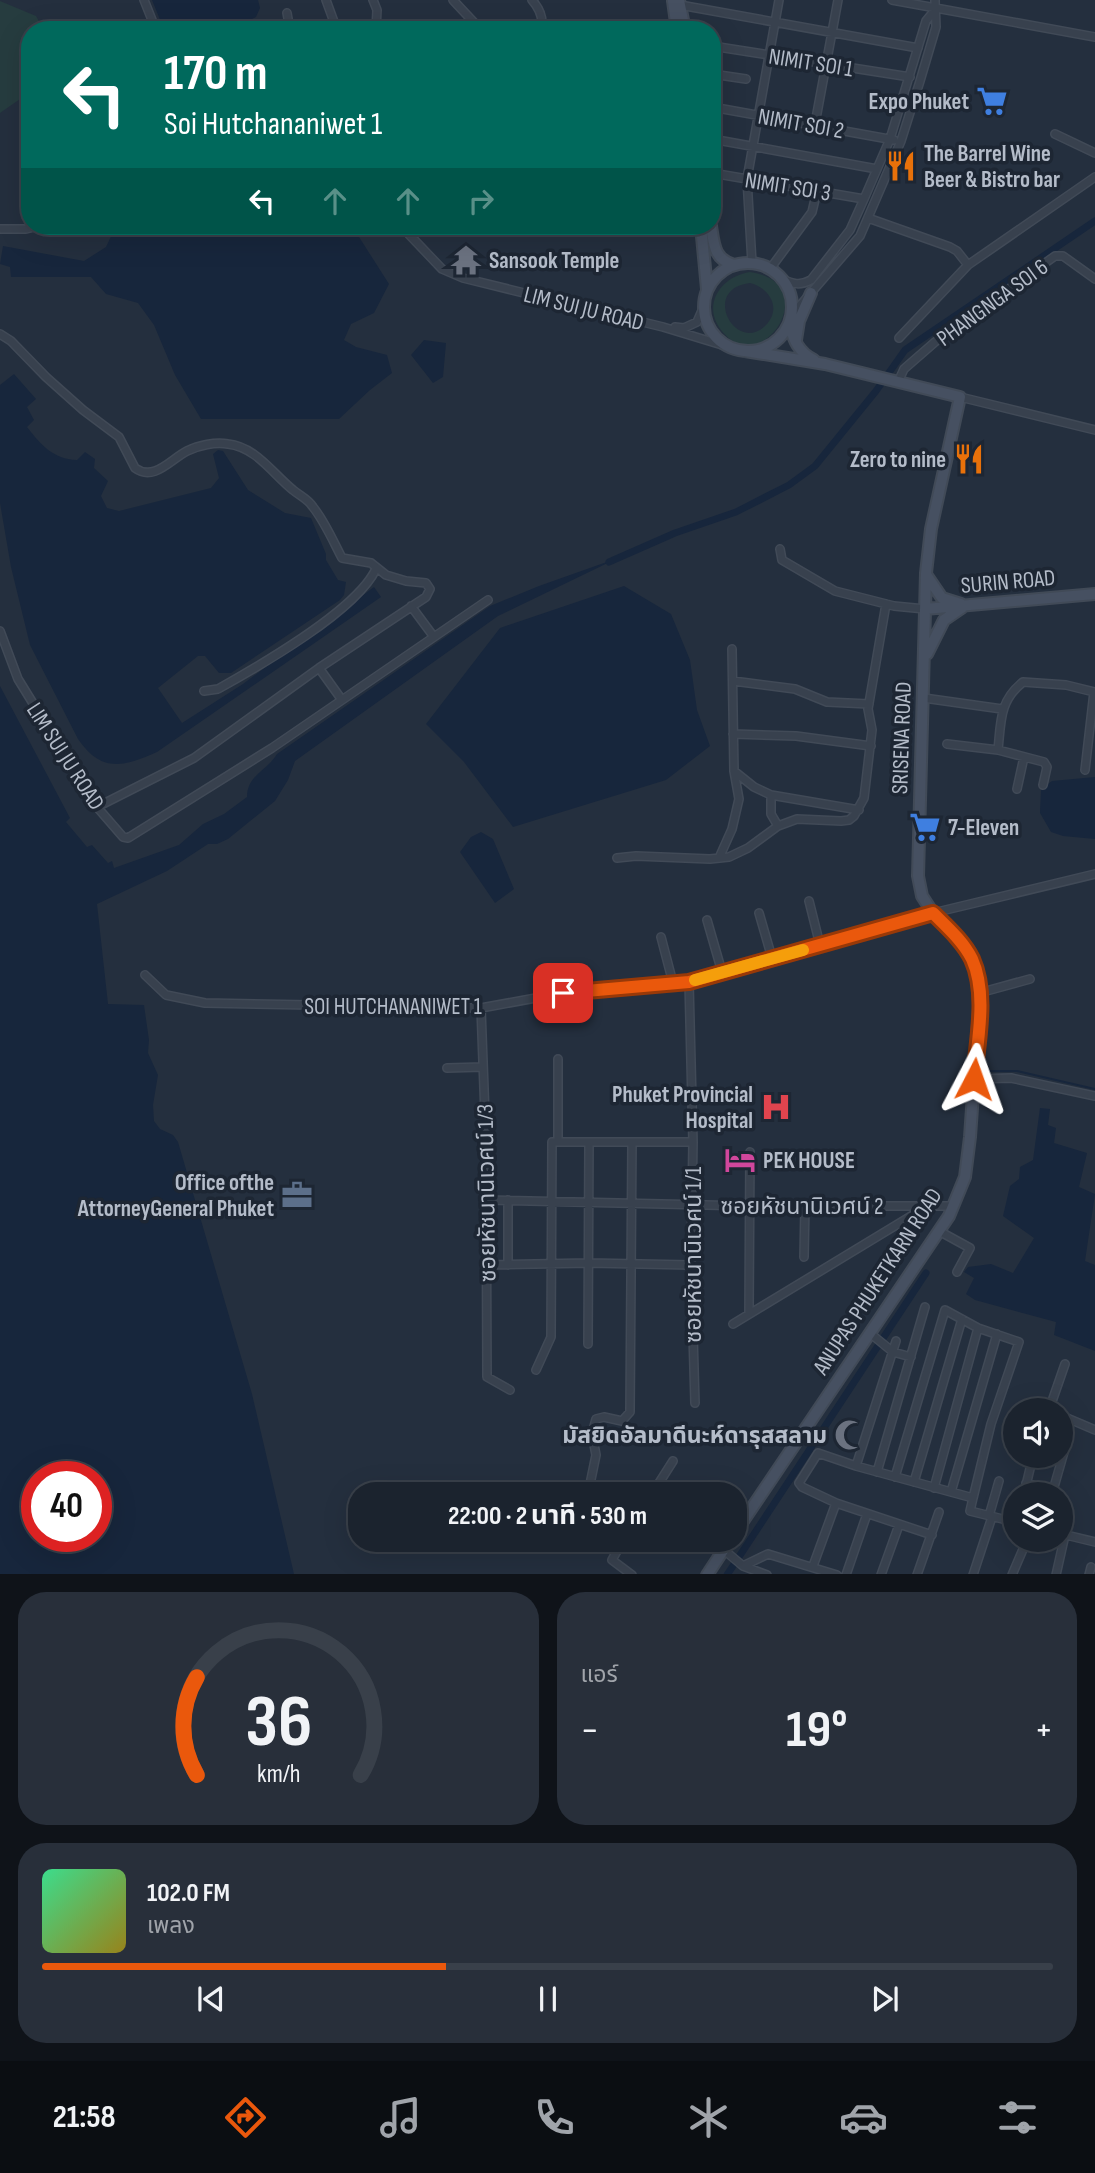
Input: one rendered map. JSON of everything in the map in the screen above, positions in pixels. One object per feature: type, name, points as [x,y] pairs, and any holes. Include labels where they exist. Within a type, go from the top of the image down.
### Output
[{"type":"street","points":[[144,0],[152,21]]},
{"type":"street","points":[[326,0],[334,21]]},
{"type":"street","points":[[373,0],[377,10],[376,21]]},
{"type":"street","points":[[453,0],[473,21]]},
{"type":"street","points":[[532,0],[539,8],[542,21]]},
{"type":"street","points":[[751,263],[747,179],[779,0]]},
{"type":"street","points":[[815,124],[838,0]]},
{"type":"street","points":[[892,0],[936,4],[1095,37]]},
{"type":"street","points":[[677,2],[918,48]]},
{"type":"street","points":[[677,2],[677,21]]},
{"type":"street","points":[[677,2],[682,21]]},
{"type":"street","points":[[782,279],[803,284],[811,280],[850,230],[890,139],[926,21],[936,4]]},
{"type":"street","points":[[745,351],[758,350],[774,343],[811,293],[860,236],[901,141],[936,27],[936,4]]},
{"type":"street","points":[[287,13],[288,21]]},
{"type":"street","name":"NIMIT SOI 1","points":[[721,48],[910,77]]},
{"type":"street","points":[[721,75],[746,79]]},
{"type":"street","name":"NIMIT SOI 2","points":[[721,109],[901,141]]},
{"type":"street","points":[[1055,134],[1095,153]]},
{"type":"street","points":[[721,140],[877,169]]},
{"type":"street","name":"NIMIT SOI 3","points":[[721,175],[864,199]]},
{"type":"street","points":[[899,338],[968,265],[1095,177]]},
{"type":"street","points":[[770,269],[813,212],[817,191]]},
{"type":"street","points":[[868,218],[950,247],[957,251],[968,265]]},
{"type":"street","points":[[0,229],[21,229]]},
{"type":"street","name":"LIM SUI JU ROAD","points":[[410,235],[442,268],[463,278],[663,327],[732,348]]},
{"type":"street","points":[[702,235],[708,276],[704,306],[706,321],[721,342],[732,348],[825,364],[1095,430]]},
{"type":"street","points":[[713,235],[716,254],[734,265]]},
{"type":"street","name":"PHANGNGA SOI 6","points":[[896,382],[904,369],[935,342],[1055,256],[1063,256],[1095,279]]},
{"type":"street","points":[[707,292],[714,279],[734,265],[751,263],[770,269],[782,279],[789,292],[790,320],[796,343],[802,353],[825,364]]},
{"type":"street","points":[[796,343],[799,321],[811,293]]},
{"type":"street","name":"LIM SUI JU ROAD","points":[[663,327],[691,326],[701,316],[704,306]]},
{"type":"street","points":[[0,334],[11,341],[83,410],[118,437],[139,471],[152,472],[186,451],[200,446],[239,446],[256,456],[294,491],[307,499],[342,558],[371,564],[376,569],[406,581],[426,583],[430,589],[426,597],[319,667],[194,758],[97,807]]},
{"type":"street","name":"SRISENA ROAD","points":[[933,913],[922,896],[918,876],[926,573],[931,529],[960,397]]},
{"type":"street","points":[[780,549],[782,560],[835,591],[886,604],[925,609]]},
{"type":"street","points":[[204,691],[218,689],[304,636],[360,593],[370,582],[376,569]]},
{"type":"street","points":[[926,573],[942,598],[965,606]]},
{"type":"street","name":"SURIN ROAD","points":[[925,609],[1095,594]]},
{"type":"street","points":[[319,667],[342,700],[488,600]]},
{"type":"street","points":[[617,858],[719,858],[748,848],[778,826],[797,818],[849,820],[859,810],[864,798],[871,746],[869,704],[886,604]]},
{"type":"street","points":[[411,606],[434,637]]},
{"type":"street","points":[[925,659],[943,620],[965,606]]},
{"type":"street","name":"LIM SUI JU ROAD","points":[[0,631],[18,680],[97,807],[123,837],[135,835],[196,797],[342,700]]},
{"type":"street","points":[[719,858],[736,816],[739,799],[734,771],[732,649]]},
{"type":"street","points":[[733,681],[795,689],[827,702],[869,704]]},
{"type":"street","points":[[998,750],[1002,709],[1013,690],[1023,682],[1066,685],[1094,692],[1085,770]]},
{"type":"street","points":[[924,698],[1002,709]]},
{"type":"street","points":[[733,734],[796,736],[871,746]]},
{"type":"street","points":[[947,744],[998,750],[1044,762],[1048,767],[1043,785]]},
{"type":"street","points":[[1017,789],[1024,757]]},
{"type":"street","points":[[734,771],[754,787],[771,795],[859,810]]},
{"type":"street","points":[[771,795],[771,814],[778,826]]},
{"type":"street","points":[[933,913],[1095,874]]},
{"type":"street","points":[[809,901],[820,945]]},
{"type":"street","points":[[759,913],[772,958]]},
{"type":"street","name":"SOI HUTCHANANIWET 1","points":[[145,975],[166,995],[205,1003],[481,1008],[563,993],[689,982],[933,913]]},
{"type":"street","name":"ANUPAS PHUKETKARN ROAD","points":[[747,1515],[939,1231],[954,1206],[965,1177],[979,983],[972,960],[957,937],[933,913]]},
{"type":"street","points":[[707,920],[722,972]]},
{"type":"street","points":[[661,937],[673,983]]},
{"type":"street","points":[[979,993],[1030,979]]},
{"type":"street","name":"ซอยหัชนานิเวศน์ 1/1","points":[[689,982],[695,1403]]},
{"type":"street","name":"ซอยหัชนานิเวศน์ 1/3","points":[[481,1008],[487,1377],[510,1390]]},
{"type":"street","points":[[536,1370],[551,1337],[552,1201],[558,1059]]},
{"type":"street","points":[[447,1068],[483,1067]]},
{"type":"street","points":[[974,1079],[1011,1078],[1095,1096]]},
{"type":"street","points":[[555,1142],[693,1142]]},
{"type":"street","points":[[588,1344],[589,1142]]},
{"type":"street","points":[[590,1482],[596,1455],[592,1434],[596,1419],[604,1417],[622,1421],[630,1412],[632,1142]]},
{"type":"street","points":[[748,1313],[750,1152]]},
{"type":"street","name":"ซอยหัชนานิเวศน์ 2","points":[[486,1200],[750,1206],[954,1206]]},
{"type":"street","points":[[508,1200],[508,1265]]},
{"type":"street","points":[[804,1257],[805,1206]]},
{"type":"street","points":[[733,1324],[926,1206]]},
{"type":"street","points":[[939,1231],[970,1248],[957,1272]]},
{"type":"street","points":[[487,1265],[691,1265]]},
{"type":"street","points":[[877,1472],[925,1307]]},
{"type":"street","points":[[895,1476],[945,1310],[978,1328],[1019,1342],[991,1424],[970,1511],[1003,1519]]},
{"type":"street","points":[[914,1482],[962,1319]]},
{"type":"street","points":[[934,1488],[978,1328]]},
{"type":"street","points":[[871,1334],[893,1352],[911,1357]]},
{"type":"street","points":[[951,1492],[997,1334]]},
{"type":"street","points":[[856,1466],[896,1341]]},
{"type":"street","points":[[1053,1398],[1065,1364]]},
{"type":"street","points":[[1073,1421],[1095,1430]]},
{"type":"street","points":[[932,1535],[836,1503],[802,1488],[799,1483],[818,1453],[973,1498]]},
{"type":"street","points":[[660,1482],[673,1461]]},
{"type":"street","points":[[973,1574],[999,1481]]},
{"type":"street","points":[[813,1566],[836,1503]]},
{"type":"street","points":[[917,1574],[940,1511]]},
{"type":"street","points":[[846,1574],[867,1514]]},
{"type":"street","points":[[881,1574],[899,1525]]},
{"type":"street","points":[[1073,1536],[1095,1542]]},
{"type":"street","points":[[616,1552],[612,1560],[632,1574]]},
{"type":"street","points":[[706,1574],[722,1552]]},
{"type":"street","points":[[732,1552],[743,1566],[767,1574]]},
{"type":"street","points":[[1012,1574],[1022,1552]]},
{"type":"street","points":[[1056,1574],[1060,1552]]},
{"type":"street","points":[[743,1566],[768,1554],[837,1574]]},
{"type":"green space","points":[[0,1],[36,16],[39,21],[21,21],[21,98],[0,113]]},
{"type":"green space","points":[[750,272],[772,280],[783,293],[785,309],[779,325],[768,338],[753,345],[737,343],[721,330],[713,311],[714,301],[723,285]],"holes":[[[750,283],[757,285],[771,299],[773,311],[767,324],[756,332],[745,332],[735,327],[728,318],[725,307],[727,297],[735,288]]]},
{"type":"water","points":[[152,0],[258,0],[260,8],[256,17],[250,21],[161,21]]},
{"type":"water","points":[[112,235],[358,235],[389,284],[374,313],[351,324],[344,340],[356,347],[387,355],[392,373],[339,419],[201,419],[175,375],[154,325],[138,303],[106,294],[91,277],[11,277],[10,267],[0,264],[3,246],[84,261],[106,247]]},
{"type":"water","points":[[424,340],[446,343],[443,377],[433,383],[411,355]]},
{"type":"water","points":[[14,374],[36,399],[27,407],[34,420],[27,427],[54,454],[77,460],[85,452],[95,459],[94,468],[108,481],[101,496],[107,508],[119,511],[211,488],[219,478],[213,454],[218,450],[223,451],[248,490],[285,513],[311,518],[326,560],[338,580],[346,582],[344,595],[340,600],[231,673],[219,673],[205,656],[198,656],[158,688],[182,723],[243,684],[374,587],[381,597],[157,752],[134,761],[114,764],[95,757],[78,739],[30,645],[11,567],[0,503],[0,385]]},
{"type":"water","points":[[618,558],[498,616],[295,761],[288,780],[275,801],[228,839],[217,844],[208,844],[167,871],[97,904],[108,1004],[144,1005],[148,1053],[158,1075],[153,1105],[154,1121],[178,1142],[252,1394],[294,1574],[0,1574],[0,686],[70,818],[66,822],[87,847],[92,845],[108,863],[112,861],[114,868],[179,845],[203,824],[224,814],[247,797],[250,783],[277,754],[490,606]]},
{"type":"water","points":[[624,586],[671,614],[690,660],[697,710],[710,746],[666,780],[513,827],[464,762],[426,724],[500,628]]},
{"type":"water","points":[[1095,777],[1095,839],[1051,832],[1040,813],[1041,789],[1052,781]]},
{"type":"water","points":[[481,832],[493,839],[514,889],[495,903],[460,852],[471,837]]},
{"type":"water","points":[[1040,1108],[1050,1109],[1048,1125],[1056,1128],[1054,1143],[1087,1153],[1079,1187],[1095,1194],[1085,1261],[1095,1265],[1095,1351],[1054,1335],[1056,1322],[975,1300],[966,1294],[974,1278],[964,1272],[968,1267],[991,1264],[1013,1273],[1034,1238],[1003,1216],[1010,1186],[1019,1179],[1020,1167],[1033,1160]]},
{"type":"waterway","points":[[609,562],[675,533],[736,512],[789,485],[815,466],[876,391],[905,350],[1095,221]]},
{"type":"waterway","points":[[981,1071],[1017,1071],[1095,1089]]},
{"type":"waterway","points":[[728,1574],[926,1273]]},
{"type":"slow traffic","points":[[695,980],[803,950]]},
{"type":"place","name":"Expo Phuket","points":[[992,101]]},
{"type":"place","name":"The Barrel Wine Beer & Bistro bar","points":[[901,166]]},
{"type":"place","name":"Sansook Temple","points":[[466,260]]},
{"type":"place","name":"Zero to nine","points":[[969,459]]},
{"type":"place","name":"7-Eleven","points":[[925,827]]},
{"type":"place","name":"Phuket Provincial Hospital","points":[[776,1107]]},
{"type":"place","name":"PEK HOUSE","points":[[740,1160]]},
{"type":"place","name":"Office ofthe AttorneyGeneral Phuket","points":[[297,1195]]},
{"type":"place","name":"มัสยิดอัลมาดีนะห์ดารุสสลาม","points":[[850,1435]]},
{"type":"route","points":[[563,993],[689,982],[933,913],[957,937],[972,960],[979,983],[974,1079]]}]
